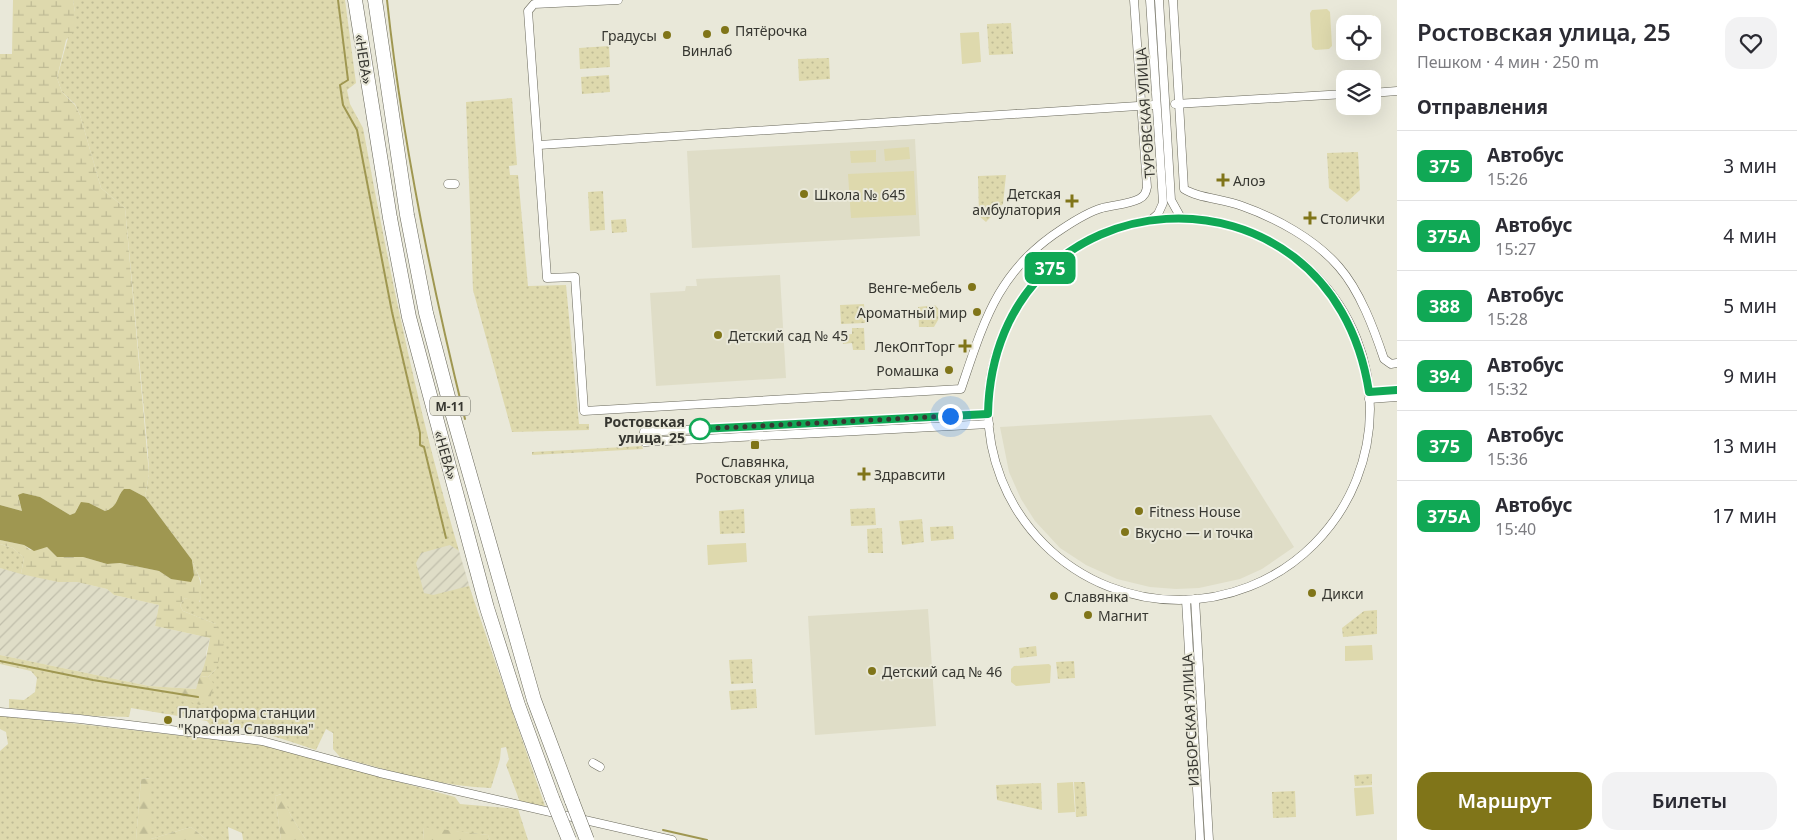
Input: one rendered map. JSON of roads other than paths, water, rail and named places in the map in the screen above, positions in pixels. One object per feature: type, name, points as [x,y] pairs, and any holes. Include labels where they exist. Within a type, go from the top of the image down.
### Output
[{"type":"highway","name":"«НЕВА»","points":[[355,0],[390,218],[410,317],[487,608],[518,705],[569,840]]},
{"type":"highway","name":"«НЕВА»","points":[[375,0],[407,215],[426,313],[452,412],[534,700],[588,840]]},
{"type":"street","points":[[618,0],[534,4],[528,11],[547,278],[575,277],[584,411],[960,389],[989,310],[1002,286],[1037,246],[1080,218],[1100,208],[1140,199],[1145,195],[1147,187],[1134,0]]},
{"type":"street","name":"ТУРОВСКАЯ УЛИЦА","points":[[1150,0],[1163,203],[1158,214],[1151,220]]},
{"type":"street","name":"ТУРОВСКАЯ УЛИЦА","points":[[1159,0],[1171,200],[1180,218]]},
{"type":"street","points":[[1173,0],[1177,104],[1184,189],[1191,194],[1218,198],[1270,217],[1307,240],[1339,267],[1361,303],[1384,359],[1390,364],[1397,363]]},
{"type":"street","points":[[1381,93],[1397,92]]},
{"type":"street","points":[[1177,104],[1336,95]]},
{"type":"street","points":[[539,145],[1153,106]]},
{"type":"street","points":[[1180,218],[1215,221],[1239,228],[1277,245],[1304,265],[1337,301],[1349,322],[1361,352],[1369,396],[1367,440],[1359,472],[1349,495],[1323,535],[1290,564],[1260,582],[1229,593],[1186,600],[1147,597],[1116,589],[1094,580],[1054,553],[1022,517],[1010,496],[994,454],[988,414],[988,394],[996,354],[1011,317],[1030,288],[1050,268],[1084,243],[1117,228],[1151,220],[1180,218]]},
{"type":"street","points":[[1369,396],[1397,390]]},
{"type":"street","points":[[1369,396],[1397,397]]},
{"type":"street","points":[[988,414],[644,432],[645,442],[989,424]]},
{"type":"street","name":"ИЗБОРСКАЯ УЛИЦА","points":[[1195,599],[1209,840]]},
{"type":"street","name":"ИЗБОРСКАЯ УЛИЦА","points":[[1186,600],[1200,840]]},
{"type":"street","points":[[0,712],[80,719],[262,741],[380,773],[672,840]]},
{"type":"street","points":[[592,763],[600,767]]},
{"type":"waterway","points":[[338,0],[348,80],[340,85],[343,105],[357,130],[392,312],[420,433],[420,445],[424,447],[446,538]]},
{"type":"waterway","points":[[387,0],[409,158],[429,263],[465,419]]},
{"type":"waterway","points":[[0,661],[93,680],[198,697]]},
{"type":"waterway","points":[[663,830],[707,840]]},
{"type":"place","name":"Пятёрочка","points":[[725,30]]},
{"type":"place","name":"Винлаб","points":[[707,34]]},
{"type":"place","name":"Градусы","points":[[667,35]]},
{"type":"place","name":"Алоэ","points":[[1223,180]]},
{"type":"place","name":"Школа № 645","points":[[804,194]]},
{"type":"place","name":"Детская амбулатория","points":[[1072,201]]},
{"type":"place","name":"Столички","points":[[1310,218]]},
{"type":"place","name":"Венге-мебель","points":[[972,287]]},
{"type":"place","name":"Ароматный мир","points":[[977,312]]},
{"type":"place","name":"Детский сад № 45","points":[[718,335]]},
{"type":"place","name":"ЛекОптТорг","points":[[965,346]]},
{"type":"place","name":"Ромашка","points":[[949,370]]},
{"type":"place","name":"Ростовская улица, 25","points":[[700,429]]},
{"type":"place","name":"Славянка, Ростовская улица","points":[[755,445]]},
{"type":"place","name":"Здравсити","points":[[864,474]]},
{"type":"place","name":"Fitness House","points":[[1139,511]]},
{"type":"place","name":"Вкусно — и точка","points":[[1125,532]]},
{"type":"place","name":"Дикси","points":[[1312,593]]},
{"type":"place","name":"Славянка","points":[[1054,596]]},
{"type":"place","name":"Магнит","points":[[1088,615]]},
{"type":"place","name":"Детский сад № 46","points":[[872,671]]},
{"type":"place","name":"Платформа станции \"Красная Славянка\"","points":[[168,720]]}]
